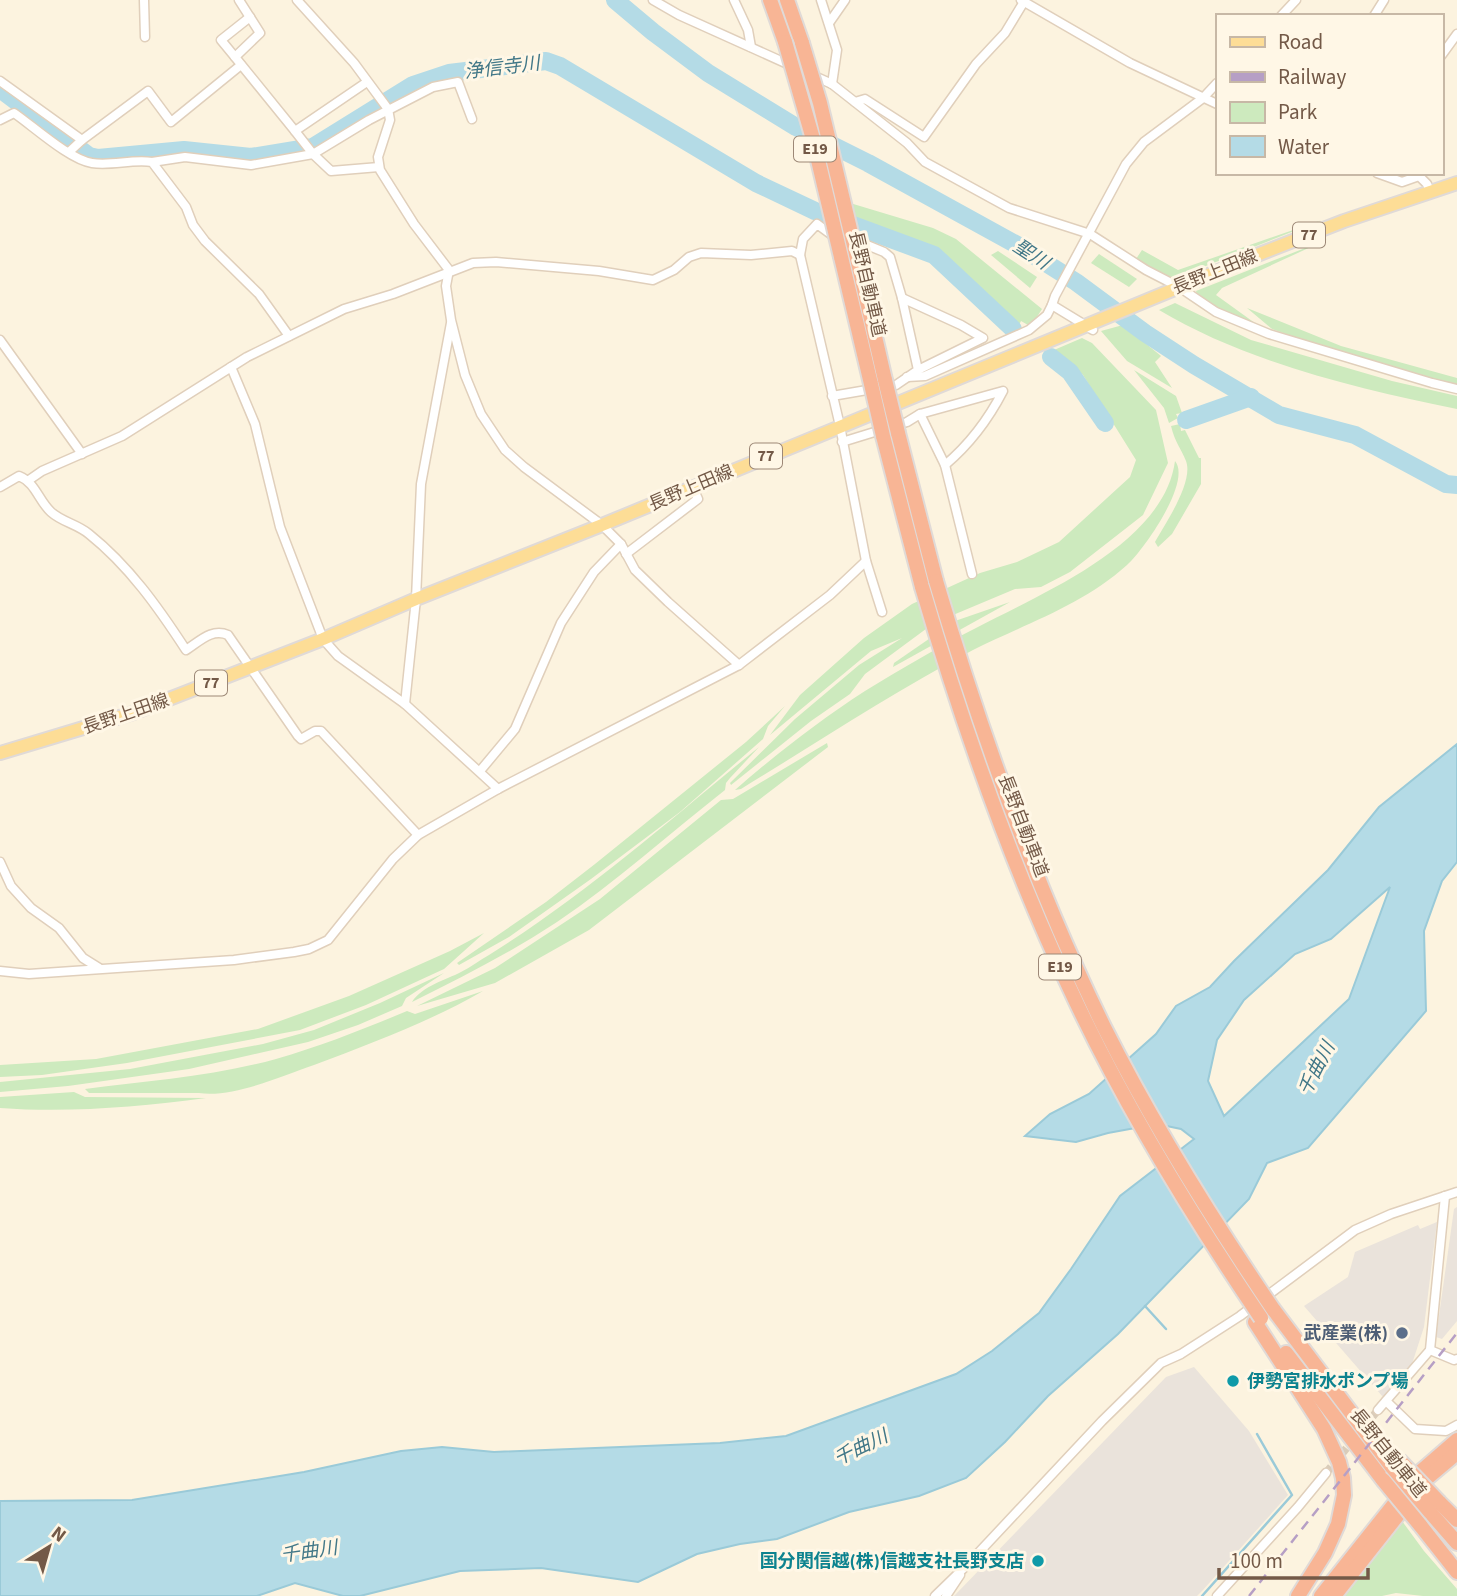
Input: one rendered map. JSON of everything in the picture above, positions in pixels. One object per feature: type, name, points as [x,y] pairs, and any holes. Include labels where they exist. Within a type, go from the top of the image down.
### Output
[{"type":"highway","name":"長野自動車道","points":[[770,0],[849,256]]},
{"type":"highway","name":"長野自動車道","points":[[787,0],[820,103],[849,256],[890,435],[929,584],[981,769],[1030,898],[1092,1035],[1171,1179],[1263,1317],[1383,1480],[1457,1566]]},
{"type":"highway","name":"長野自動車道","points":[[929,584],[1015,817],[1086,987],[1105,1028],[1213,1218],[1263,1317],[1306,1355],[1434,1507],[1457,1543]]},
{"type":"highway","points":[[1263,1317],[1324,1429],[1343,1478],[1343,1502],[1338,1524],[1325,1553],[1298,1596]]},
{"type":"highway","points":[[1321,1596],[1404,1491],[1430,1462],[1457,1440]]},
{"type":"highway","points":[[1334,1596],[1427,1478],[1457,1453]]},
{"type":"highway","points":[[1434,1507],[1457,1520]]},
{"type":"highway","points":[[1420,1525],[1457,1572]]},
{"type":"main road","name":"長野上田線","points":[[0,753],[133,713],[323,639],[1091,325],[1163,293],[1344,221],[1457,183]]},
{"type":"street","points":[[144,0],[145,37]]},
{"type":"street","points":[[235,57],[260,33],[239,0]]},
{"type":"street","points":[[297,0],[354,63],[388,110],[390,120],[378,157],[379,167],[415,224],[449,270],[446,286],[464,375],[485,421],[505,450],[602,525],[621,544],[635,570],[739,665]]},
{"type":"street","points":[[653,0],[679,15],[832,84],[907,143],[925,162],[1009,208],[1088,238],[1179,287],[1216,312],[1269,334],[1457,389]]},
{"type":"street","points":[[734,0],[748,30],[751,47]]},
{"type":"street","points":[[821,0],[837,50],[832,84]]},
{"type":"street","points":[[829,23],[845,0]]},
{"type":"street","points":[[855,103],[865,99],[925,137],[976,64],[1006,33],[1023,0],[1130,63],[1216,104]]},
{"type":"street","points":[[1283,14],[1296,0]]},
{"type":"street","points":[[250,17],[220,40],[313,154],[331,171],[379,167]]},
{"type":"street","points":[[1443,53],[1457,34]]},
{"type":"street","points":[[70,151],[148,91],[171,122],[241,65]]},
{"type":"street","points":[[0,81],[81,141]]},
{"type":"street","points":[[295,132],[367,82]]},
{"type":"street","points":[[16,112],[88,163],[152,162],[185,157],[251,165],[313,154],[433,87],[458,82],[472,119]]},
{"type":"street","points":[[907,377],[925,376],[1029,330],[1047,315],[1126,164],[1144,142],[1203,98],[1216,84]]},
{"type":"street","points":[[0,120],[16,112],[24,100]]},
{"type":"street","points":[[152,162],[186,207],[205,241],[259,294],[289,336]]},
{"type":"street","points":[[1383,175],[1402,182],[1419,176],[1430,192]]},
{"type":"street","points":[[882,612],[866,561],[840,426],[800,255],[803,239],[817,224],[832,235],[850,238],[890,257],[918,370]]},
{"type":"street","points":[[29,480],[42,471],[142,425],[231,367],[344,309],[393,294],[472,263],[496,262],[600,271],[653,280],[674,270],[689,257],[701,253],[751,255],[792,251],[800,255]]},
{"type":"street","points":[[832,396],[897,384],[918,370],[984,338],[902,298]]},
{"type":"street","points":[[1054,301],[1091,325]]},
{"type":"street","points":[[405,705],[416,599],[421,484],[451,320]]},
{"type":"street","points":[[0,340],[82,454]]},
{"type":"street","points":[[231,367],[255,424],[280,527],[323,639],[338,656],[405,705],[498,789]]},
{"type":"street","points":[[842,442],[907,422],[920,414],[1003,391],[989,419],[961,452],[945,465]]},
{"type":"street","points":[[920,414],[945,465],[972,574]]},
{"type":"street","points":[[0,487],[19,476],[29,480],[49,510],[86,531],[131,574],[151,598],[186,650],[212,632],[218,631],[232,639],[298,736],[301,739],[318,730],[324,733],[418,835]]},
{"type":"street","points":[[626,554],[698,499],[692,486]]},
{"type":"street","points":[[480,771],[515,729],[561,623],[594,572],[621,544]]},
{"type":"street","points":[[0,971],[29,974],[133,968],[234,960],[309,949],[328,940],[393,859],[418,835],[498,789],[739,665],[830,595],[866,561]]},
{"type":"street","points":[[0,862],[11,886],[31,908],[60,928],[83,958],[99,968]]},
{"type":"street","points":[[935,1596],[1161,1363],[1181,1354],[1240,1316],[1355,1230],[1391,1214],[1457,1192]]},
{"type":"street","points":[[1378,1410],[1430,1350],[1446,1196]]},
{"type":"street","points":[[1430,1350],[1457,1359]]},
{"type":"street","points":[[1386,1401],[1415,1429],[1446,1431],[1457,1425]]},
{"type":"street","points":[[1217,1596],[1326,1473]]},
{"type":"street","points":[[946,1596],[963,1570]]},
{"type":"shaded area","points":[[1457,1207],[1457,1321],[1442,1339],[1436,1337],[1454,1209]]},
{"type":"shaded area","points":[[1437,1222],[1424,1327],[1411,1367],[1383,1397],[1304,1306],[1348,1277],[1355,1252],[1418,1225],[1420,1229]]},
{"type":"shaded area","points":[[1194,1367],[1249,1431],[1288,1495],[1197,1596],[954,1596],[1166,1377]]},
{"type":"green space","points":[[850,203],[933,228],[956,239],[1042,309],[1033,323],[1028,325],[1021,321],[1018,327],[930,246],[855,222]]},
{"type":"green space","points":[[1322,220],[1173,279],[1136,259],[1142,250],[1178,270]]},
{"type":"green space","points":[[1328,239],[1222,288],[1216,295],[1259,326],[1198,298],[1196,291]]},
{"type":"green space","points":[[998,251],[1037,277],[1030,288],[991,255]]},
{"type":"green space","points":[[1099,254],[1137,279],[1129,287],[1091,263]]},
{"type":"green space","points":[[1175,303],[1251,340],[1392,381],[1457,396],[1457,409],[1342,383],[1265,359],[1228,345],[1159,310]]},
{"type":"green space","points":[[1247,308],[1341,346],[1457,378],[1457,385],[1356,359],[1272,329]]},
{"type":"green space","points":[[1123,325],[1161,356],[1155,362],[1172,388],[1127,361],[1101,331]]},
{"type":"green space","points":[[1082,338],[1092,343],[1156,410],[1168,463],[1143,515],[1070,572],[1041,587],[1015,589],[934,623],[865,674],[850,694],[811,721],[731,785],[730,783],[795,719],[859,665],[902,638],[871,651],[770,735],[800,695],[864,638],[912,604],[980,573],[1017,562],[1059,542],[1130,477],[1136,460],[1083,375],[1054,350]]},
{"type":"green space","points":[[1134,370],[1176,396],[1182,413],[1176,414],[1178,418],[1169,423],[1164,408]]},
{"type":"green space","points":[[1180,424],[1181,431],[1185,430],[1201,458],[1201,484],[1172,534],[1158,547],[1155,542],[1177,503],[1186,480],[1186,461],[1171,426]]},
{"type":"green space","points":[[1175,461],[1179,471],[1177,484],[1164,515],[1135,557],[1110,579],[1073,603],[943,666],[741,789],[735,790],[798,738],[865,691],[934,650],[1065,582],[1125,541],[1149,517],[1166,491]]},
{"type":"green space","points":[[1010,602],[893,667],[894,663],[955,621]]},
{"type":"green space","points":[[785,706],[768,726],[763,739],[680,812],[509,937],[459,965],[457,963],[546,902],[595,864],[746,742]]},
{"type":"green space","points":[[827,743],[828,747],[589,930],[495,983],[417,1006],[495,968],[600,899],[721,800],[733,799]]},
{"type":"green space","points":[[759,747],[726,783],[725,790],[579,907],[504,954],[412,1002],[428,988],[468,968],[525,932],[627,856]]},
{"type":"green space","points":[[484,933],[444,969],[366,1005],[300,1030],[127,1063],[42,1075],[0,1077],[0,1065],[96,1059],[258,1029],[349,996]]},
{"type":"green space","points":[[444,973],[406,998],[402,1006],[308,1042],[189,1069],[68,1086],[0,1092],[0,1082],[130,1069],[263,1044],[314,1030]]},
{"type":"green space","points":[[483,991],[442,1013],[379,1040],[242,1089],[212,1094],[89,1093],[85,1089],[253,1065],[326,1043],[407,1011],[415,1014]]},
{"type":"green space","points":[[74,1092],[85,1097],[206,1098],[103,1108],[0,1108],[0,1097]]},
{"type":"green space","points":[[1402,1521],[1457,1589],[1457,1596],[1396,1593],[1382,1596],[1342,1596]]},
{"type":"water","name":"千曲川","points":[[1457,744],[1457,862],[1442,881],[1424,931],[1426,1011],[1308,1148],[1267,1163],[1249,1199],[1118,1334],[1048,1396],[1005,1442],[966,1478],[919,1496],[849,1512],[777,1539],[697,1554],[638,1582],[541,1568],[460,1571],[360,1596],[343,1596],[295,1583],[257,1596],[0,1596],[0,1501],[132,1500],[304,1472],[401,1451],[442,1447],[494,1452],[720,1443],[786,1436],[956,1374],[992,1351],[1039,1313],[1120,1196],[1194,1139],[1181,1129],[1157,1124],[1076,1142],[1025,1136],[1050,1114],[1089,1094],[1156,1034],[1176,1006],[1210,987],[1328,870],[1379,807]],"holes":[[[1390,887],[1349,999],[1224,1116],[1208,1081],[1217,1040],[1244,1000],[1295,954],[1331,939]]]},
{"type":"waterway","name":"聖川","points":[[615,0],[708,73],[796,127],[868,163],[1019,246],[1076,282],[1194,365],[1279,415],[1355,435],[1446,484],[1457,485]]},
{"type":"waterway","name":"浄信寺川","points":[[0,89],[89,156],[98,158],[184,150],[251,157],[313,147],[413,85],[449,73],[546,61],[560,66],[756,183],[815,211],[934,255],[1013,329]]},
{"type":"waterway","name":"浄信寺川","points":[[1051,357],[1070,372],[1105,423]]},
{"type":"waterway","name":"浄信寺川","points":[[1186,420],[1251,397]]},
{"type":"waterway","points":[[1145,1306],[1166,1329]]},
{"type":"waterway","points":[[1202,1596],[1292,1495],[1257,1434]]},
{"type":"tunnel","points":[[1326,1473],[1378,1410]]},
{"type":"railway","points":[[1249,1596],[1457,1333]]},
{"type":"place","name":"武産業(株)","points":[[1402,1333]]},
{"type":"place","name":"伊勢宮排水ポンプ場","points":[[1233,1381]]},
{"type":"place","name":"国分関信越(株)信越支社長野支店","points":[[1038,1561]]}]
